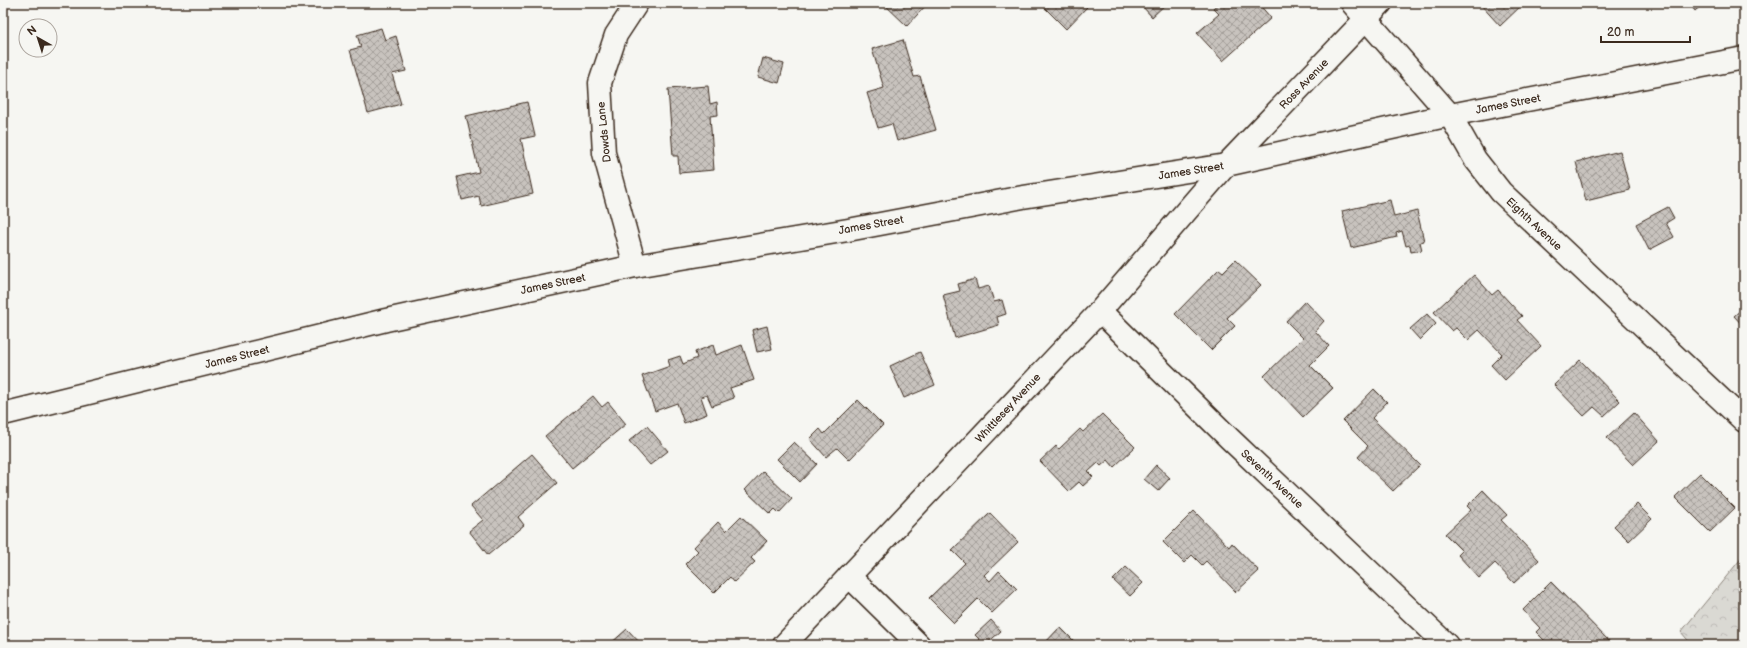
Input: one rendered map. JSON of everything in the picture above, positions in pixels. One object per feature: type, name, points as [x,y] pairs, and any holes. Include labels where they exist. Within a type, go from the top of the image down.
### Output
[{"type":"street","name":"Dowds Lane","points":[[635,266],[604,153],[600,83],[616,35],[637,3]]},
{"type":"street","name":"Ross Avenue","points":[[1226,165],[1359,11],[1381,3]]},
{"type":"street","name":"Eighth Avenue","points":[[1359,11],[1450,115],[1475,160],[1501,192],[1744,421]]},
{"type":"street","name":"James Street","points":[[3,414],[386,320],[635,266],[848,230],[1023,197],[1226,165],[1450,115],[1744,58]]},
{"type":"street","name":"Whittlesey Avenue","points":[[784,645],[1100,311],[1226,165]]},
{"type":"street","name":"Seventh Avenue","points":[[1100,311],[1235,444],[1447,645]]},
{"type":"street","points":[[849,576],[919,645]]},
{"type":"green space","points":[[1744,555],[1744,645],[1692,645],[1681,632]]},
{"type":"building","points":[[883,3],[928,3],[907,26]]},
{"type":"building","points":[[1040,3],[1083,3],[1087,7],[1066,29]]},
{"type":"building","points":[[1145,3],[1167,3],[1152,17],[1142,6]]},
{"type":"building","points":[[1219,3],[1258,3],[1271,18],[1223,61],[1197,33],[1219,14],[1213,8]]},
{"type":"building","points":[[1524,3],[1500,26],[1480,4]]},
{"type":"building","points":[[1689,3],[1704,3],[1695,11]]},
{"type":"building","points":[[381,28],[385,40],[396,36],[406,71],[392,74],[401,104],[368,113],[350,50],[361,47],[357,35]]},
{"type":"building","points":[[903,40],[914,77],[920,76],[936,130],[897,141],[892,124],[878,128],[867,93],[884,88],[872,49]]},
{"type":"building","points":[[763,58],[784,64],[779,83],[758,77]]},
{"type":"building","points":[[708,86],[710,104],[717,102],[718,115],[710,116],[714,170],[679,173],[678,156],[673,156],[668,89]]},
{"type":"building","points":[[527,102],[535,136],[521,139],[533,194],[481,206],[479,196],[462,200],[457,177],[479,172],[466,116]]},
{"type":"building","points":[[1620,151],[1630,190],[1586,201],[1576,162]]},
{"type":"building","points":[[1390,200],[1394,217],[1417,211],[1424,241],[1420,242],[1422,250],[1411,252],[1410,245],[1406,246],[1402,231],[1396,233],[1397,237],[1351,248],[1342,211]]},
{"type":"building","points":[[1668,207],[1674,218],[1666,223],[1674,237],[1649,250],[1636,224]]},
{"type":"building","points":[[1235,260],[1261,285],[1227,318],[1235,326],[1211,350],[1175,314],[1219,269],[1223,272]]},
{"type":"building","points":[[1474,275],[1492,295],[1498,290],[1522,316],[1517,320],[1541,346],[1505,380],[1491,365],[1502,354],[1479,330],[1468,340],[1456,328],[1452,331],[1434,312]]},
{"type":"building","points":[[975,279],[978,289],[989,286],[994,302],[1002,300],[1006,314],[997,317],[999,325],[955,338],[943,295],[960,291],[958,284]]},
{"type":"building","points":[[1305,301],[1324,321],[1315,331],[1329,346],[1310,365],[1333,388],[1303,417],[1264,376],[1303,338],[1286,321]]},
{"type":"building","points":[[1744,307],[1744,327],[1734,316]]},
{"type":"building","points":[[1427,314],[1436,324],[1420,340],[1410,329]]},
{"type":"building","points":[[767,326],[772,349],[757,352],[752,330]]},
{"type":"building","points":[[713,345],[716,355],[742,345],[754,380],[730,388],[734,398],[712,406],[707,395],[701,397],[707,414],[684,423],[677,403],[655,411],[642,376],[670,366],[668,360],[680,356],[683,364],[697,358],[695,352]]},
{"type":"building","points":[[920,352],[935,385],[904,398],[890,366]]},
{"type":"building","points":[[1580,360],[1620,401],[1604,416],[1594,407],[1584,416],[1554,385]]},
{"type":"building","points":[[1374,389],[1387,402],[1372,418],[1420,465],[1393,491],[1358,457],[1368,446],[1343,421]]},
{"type":"building","points":[[593,396],[602,407],[608,402],[626,424],[572,468],[545,436]]},
{"type":"building","points":[[858,400],[883,425],[849,460],[837,448],[826,457],[810,439],[820,429],[824,434]]},
{"type":"building","points":[[1634,413],[1659,441],[1633,465],[1607,438]]},
{"type":"building","points":[[1102,414],[1135,447],[1114,467],[1108,460],[1101,466],[1098,463],[1088,472],[1093,477],[1083,486],[1079,482],[1069,491],[1040,461],[1056,446],[1059,449],[1080,429],[1083,432]]},
{"type":"building","points":[[647,426],[668,451],[650,465],[629,441]]},
{"type":"building","points":[[794,442],[817,464],[800,482],[777,459]]},
{"type":"building","points":[[532,454],[557,483],[518,517],[524,525],[488,555],[469,531],[483,520],[471,506]]},
{"type":"building","points":[[1156,465],[1170,478],[1158,491],[1144,479]]},
{"type":"building","points":[[763,471],[792,499],[779,513],[775,509],[770,514],[745,490]]},
{"type":"building","points":[[1700,473],[1735,508],[1710,532],[1675,497]]},
{"type":"building","points":[[1483,490],[1507,515],[1501,520],[1539,560],[1514,583],[1495,563],[1479,578],[1458,555],[1462,551],[1445,534],[1471,510],[1467,506]]},
{"type":"building","points":[[1637,504],[1652,519],[1629,541],[1614,526]]},
{"type":"building","points":[[1194,511],[1229,547],[1232,543],[1259,571],[1236,592],[1206,561],[1202,565],[1192,555],[1184,563],[1163,542]]},
{"type":"building","points":[[990,513],[1018,542],[984,575],[990,581],[999,571],[1017,589],[992,613],[978,599],[954,623],[929,598],[965,563],[952,550]]},
{"type":"building","points":[[741,516],[767,541],[751,558],[755,562],[734,582],[730,577],[714,593],[685,564],[698,551],[694,547],[718,522],[726,531]]},
{"type":"building","points":[[1126,567],[1143,583],[1130,596],[1113,580]]},
{"type":"building","points":[[1551,582],[1612,644],[1611,645],[1549,645],[1536,632],[1540,628],[1523,610]]},
{"type":"building","points":[[991,620],[1001,631],[985,645],[975,635]]},
{"type":"building","points":[[1060,627],[1078,645],[1043,645]]},
{"type":"building","points":[[627,629],[642,645],[610,644]]}]
